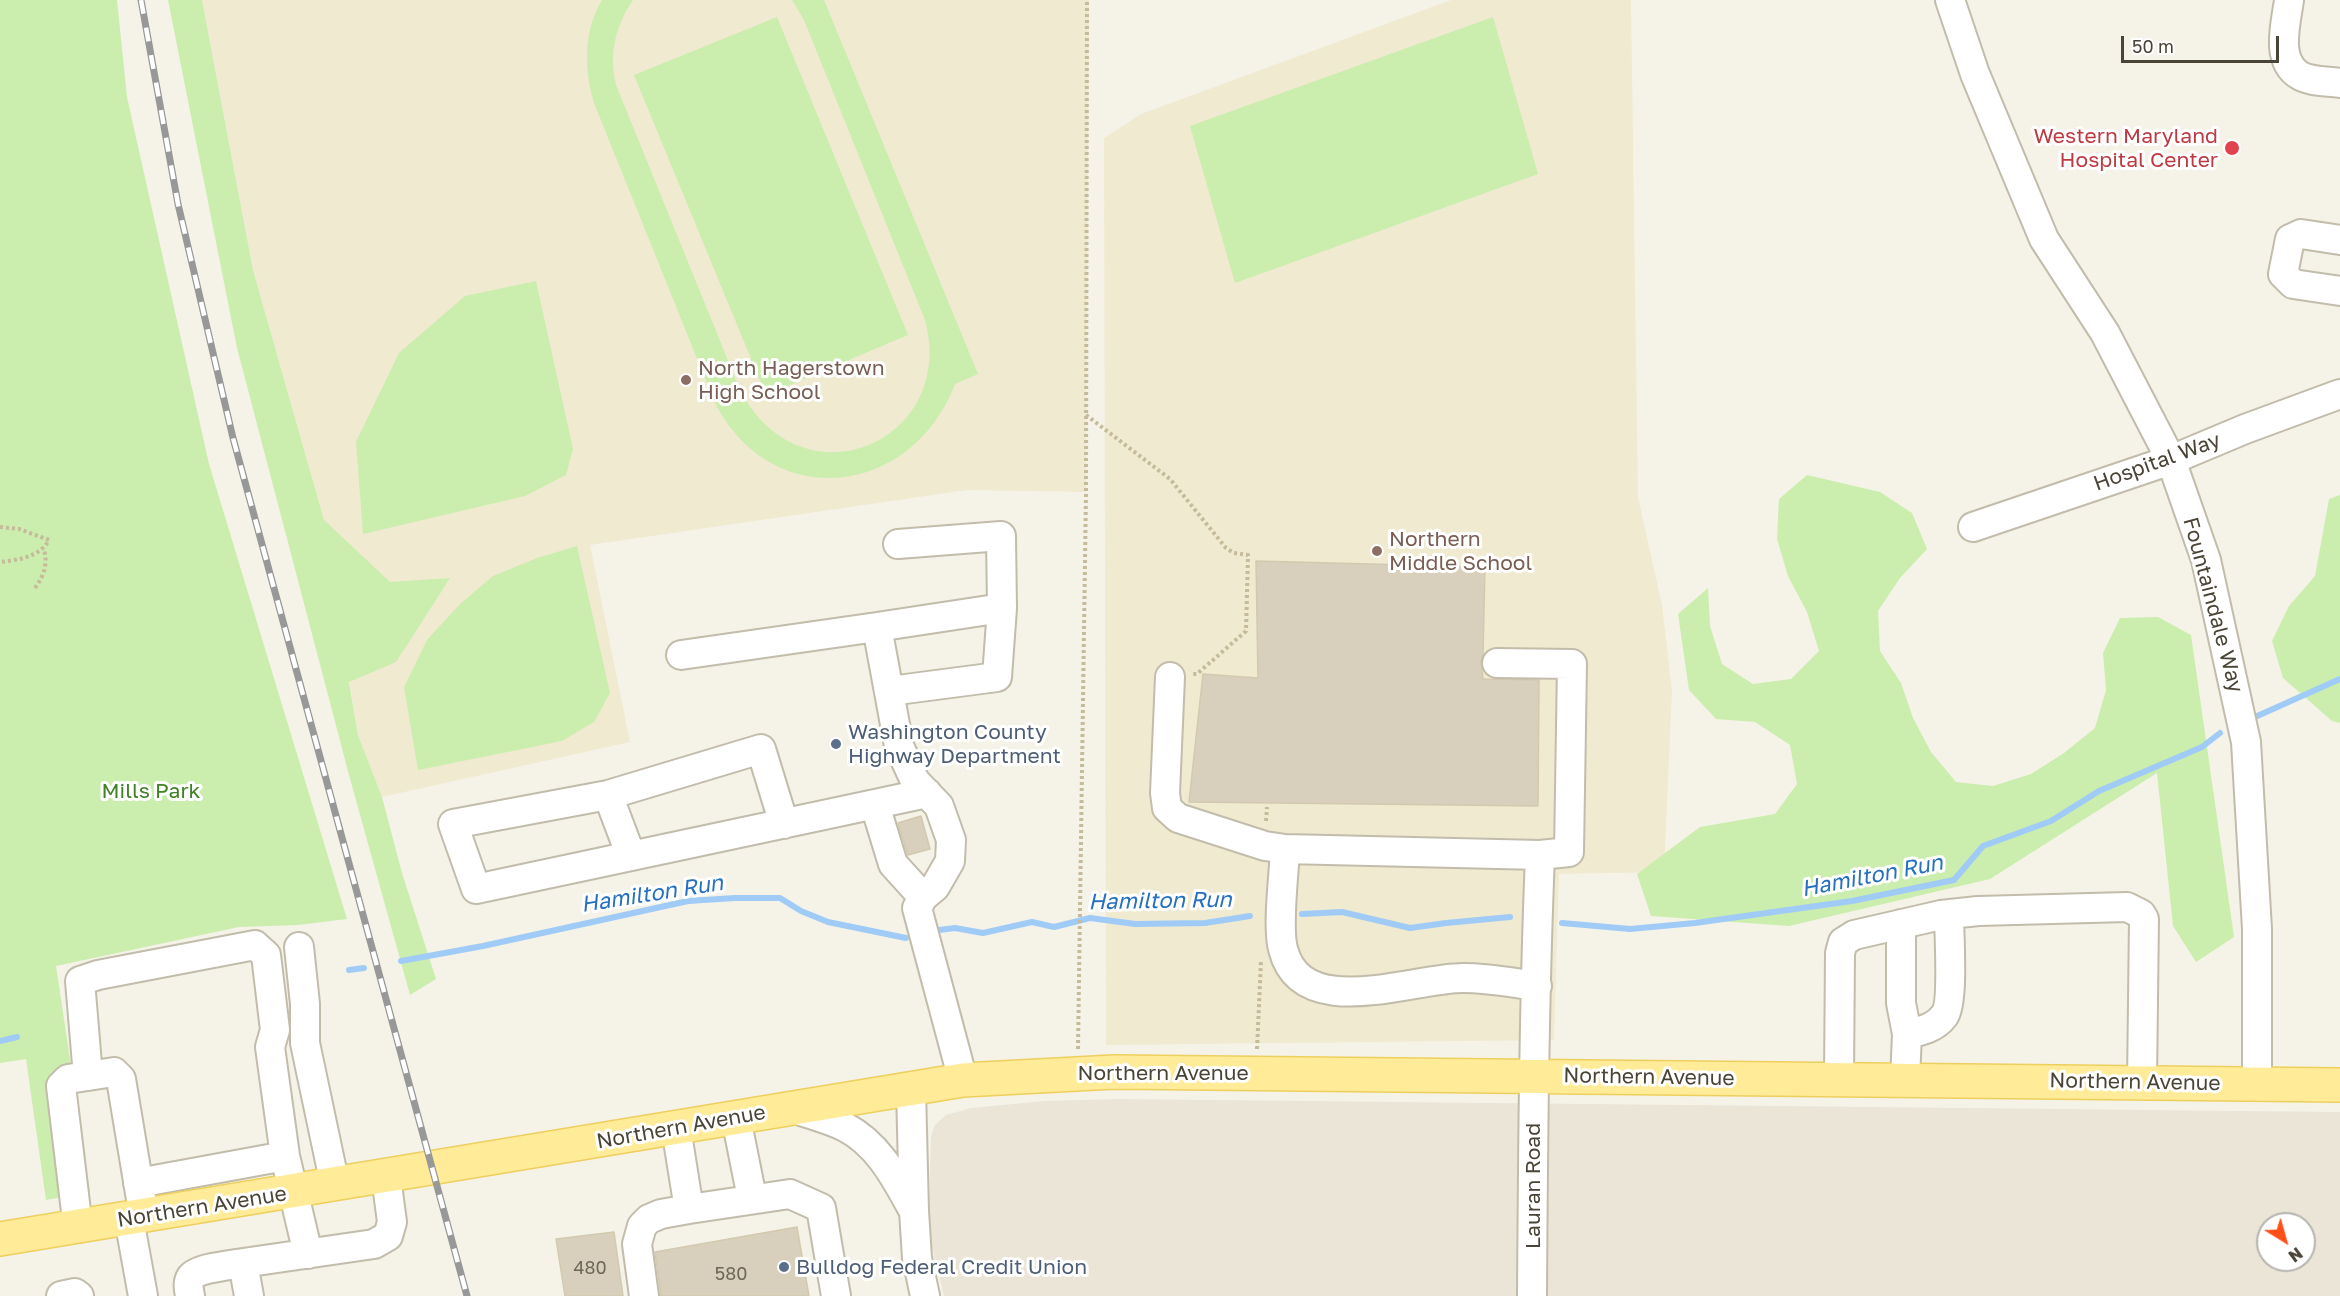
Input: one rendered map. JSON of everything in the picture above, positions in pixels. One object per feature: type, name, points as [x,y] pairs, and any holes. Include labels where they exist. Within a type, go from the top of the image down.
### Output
[{"type":"main road","name":"Northern Avenue","points":[[0,1239],[78,1228],[963,1080],[1114,1072],[2340,1084]]},
{"type":"street","name":"Fountaindale Way","points":[[1950,0],[1975,74],[2044,239],[2105,333],[2170,460],[2206,560],[2246,742],[2257,929],[2257,1083]]},
{"type":"street","points":[[2289,0],[2284,41],[2288,65],[2299,75],[2309,79],[2340,83]]},
{"type":"street","points":[[2340,240],[2301,234],[2290,239],[2283,274],[2292,284],[2340,291]]},
{"type":"street","name":"Hospital Way","points":[[1973,527],[2170,460],[2340,394]]},
{"type":"street","points":[[890,691],[997,677],[1002,608],[1001,536],[898,544]]},
{"type":"street","points":[[681,655],[1002,608]]},
{"type":"street","points":[[876,627],[899,746],[915,781],[939,806],[951,840],[950,861],[936,887],[923,897],[917,908],[963,1080]]},
{"type":"street","points":[[1170,677],[1165,793],[1167,808],[1178,818],[1265,846],[1285,849],[1540,855],[1569,852],[1572,664],[1497,663]]},
{"type":"street","points":[[784,824],[761,749],[608,795],[453,824],[476,889],[875,805],[927,793]]},
{"type":"street","points":[[608,795],[631,856]]},
{"type":"street","points":[[875,805],[893,864],[923,897]]},
{"type":"street","points":[[1285,849],[1281,936],[1283,951],[1291,967],[1304,980],[1324,989],[1347,993],[1463,977],[1537,986]]},
{"type":"street","name":"Lauran Road","points":[[1532,1296],[1533,1076],[1540,855]]},
{"type":"street","points":[[1839,1079],[1840,953],[1843,942],[1854,935],[1949,914],[2096,907],[2127,908],[2141,914],[2144,919],[2142,1082]]},
{"type":"street","points":[[1907,1034],[1924,1030],[1937,1023],[1949,1007],[1949,914]]},
{"type":"street","points":[[1901,924],[1901,1003],[1907,1034],[1905,1080]]},
{"type":"street","points":[[88,1076],[80,981],[98,975],[255,945],[266,955],[274,1030],[270,1047],[285,1156],[308,1254]]},
{"type":"street","points":[[299,947],[305,1004],[305,1043],[335,1185]]},
{"type":"street","points":[[78,1228],[61,1086],[68,1079],[114,1072],[121,1079],[138,1183],[137,1218],[143,1296]]},
{"type":"street","points":[[911,1089],[917,1258],[925,1296]]},
{"type":"street","points":[[792,1108],[844,1127],[868,1143],[889,1167],[914,1211]]},
{"type":"street","points":[[736,1118],[752,1198]]},
{"type":"street","points":[[676,1128],[689,1209]]},
{"type":"street","points":[[138,1183],[285,1156]]},
{"type":"street","points":[[190,1296],[188,1287],[190,1278],[197,1272],[374,1244],[388,1236],[392,1222],[386,1177]]},
{"type":"street","points":[[644,1296],[637,1244],[642,1226],[649,1219],[661,1214],[689,1209],[790,1194],[820,1208],[836,1296]]},
{"type":"street","points":[[243,1263],[249,1296]]},
{"type":"street","points":[[61,1296],[75,1293],[79,1296]]},
{"type":"path","points":[[1078,1049],[1086,415],[1088,0]]},
{"type":"path","points":[[1086,415],[1170,479],[1226,548],[1234,553],[1248,555],[1246,631],[1197,674],[1170,677]]},
{"type":"path","points":[[0,527],[32,532],[48,540],[44,549],[46,558],[43,577],[35,588]]},
{"type":"path","points":[[0,562],[29,556],[44,549]]},
{"type":"shaded area","name":"North Hagerstown High School","points":[[202,0],[1089,0],[1086,492],[967,490],[590,545],[630,742],[382,797],[358,735],[324,520],[253,270]]},
{"type":"shaded area","name":"Northern Middle School","points":[[1451,0],[1631,0],[1638,497],[1662,605],[1672,690],[1664,872],[1559,874],[1554,1040],[1106,1045],[1104,138],[1141,114]]},
{"type":"shaded area","points":[[1118,1099],[2340,1112],[2340,1296],[944,1296],[932,1247],[929,1208],[931,1137],[935,1125],[946,1115],[971,1108],[1045,1101]]},
{"type":"green space","name":"Mills Park","points":[[0,0],[117,0],[127,97],[209,464],[347,919],[298,925],[239,927],[56,966],[90,1192],[46,1200],[26,1059],[0,1063]]},
{"type":"green space","points":[[168,0],[202,0],[253,270],[324,520],[390,582],[450,578],[396,662],[349,682],[358,735],[382,797],[402,873],[436,979],[410,995],[349,775],[237,348]]},
{"type":"green space","points":[[602,0],[633,0],[622,20],[615,41],[613,62],[616,85],[740,390],[767,426],[799,446],[834,452],[868,445],[897,427],[919,399],[929,363],[925,320],[804,20],[792,0],[824,0],[978,374],[955,384],[935,422],[907,450],[875,469],[840,478],[805,476],[770,463],[740,439],[715,403],[594,103],[588,77],[588,38]]},
{"type":"green space","points":[[777,17],[908,335],[766,395],[634,75]]},
{"type":"green space","points":[[1493,17],[1538,174],[1235,283],[1190,126]]},
{"type":"green space","points":[[536,281],[573,449],[566,475],[525,496],[363,534],[356,442],[399,353],[465,296]]},
{"type":"green space","points":[[1807,475],[1880,492],[1912,513],[1927,549],[1900,578],[1878,611],[1880,651],[1901,683],[1913,718],[1931,752],[1956,782],[1993,786],[2031,774],[2064,753],[2095,728],[2106,690],[2103,653],[2120,618],[2158,617],[2191,635],[2234,937],[2196,962],[2173,926],[2157,773],[1990,879],[1789,926],[1651,916],[1637,874],[1700,827],[1775,814],[1797,784],[1790,745],[1755,722],[1716,719],[1689,690],[1678,614],[1708,588],[1710,626],[1722,664],[1753,684],[1791,679],[1819,651],[1807,612],[1788,576],[1777,539],[1779,499]]},
{"type":"green space","points":[[2340,495],[2340,723],[2332,721],[2283,678],[2272,641],[2289,606],[2315,576],[2329,499]]},
{"type":"green space","points":[[577,546],[610,693],[594,722],[562,741],[418,770],[404,687],[427,640],[460,604],[493,576],[537,558]]},
{"type":"building","points":[[1256,561],[1485,567],[1481,662],[1483,679],[1539,680],[1538,806],[1189,802],[1203,674],[1258,678]]},
{"type":"building","points":[[921,816],[930,849],[908,855],[898,823]]},
{"type":"building","points":[[797,1227],[809,1296],[661,1296],[655,1252]]},
{"type":"building","points":[[614,1232],[623,1296],[565,1296],[556,1239]]},
{"type":"waterway","name":"Hamilton Run","points":[[2255,717],[2340,679]]},
{"type":"waterway","name":"Hamilton Run","points":[[1562,923],[1630,929],[1695,923],[1852,901],[1954,880],[1983,846],[2051,821],[2099,791],[2202,747],[2220,733]]},
{"type":"waterway","name":"Hamilton Run","points":[[401,961],[483,946],[688,901],[735,898],[780,898],[801,911],[828,922],[906,938]]},
{"type":"waterway","name":"Hamilton Run","points":[[1302,914],[1342,912],[1410,928],[1510,917]]},
{"type":"waterway","name":"Hamilton Run","points":[[931,931],[955,928],[983,933],[1032,922],[1054,927],[1090,918],[1135,924],[1205,923],[1250,916]]},
{"type":"waterway","name":"Hamilton Run","points":[[349,970],[364,968]]},
{"type":"waterway","name":"Hamilton Run","points":[[0,1041],[17,1037]]},
{"type":"railway","points":[[141,0],[178,204],[233,438],[467,1296]]},
{"type":"place","name":"Western Maryland Hospital Center","points":[[2232,148]]},
{"type":"place","name":"North Hagerstown High School","points":[[686,380]]},
{"type":"place","name":"Northern Middle School","points":[[1377,551]]},
{"type":"place","name":"Washington County Highway Department","points":[[836,744]]},
{"type":"place","name":"Bulldog Federal Credit Union","points":[[784,1267]]}]
